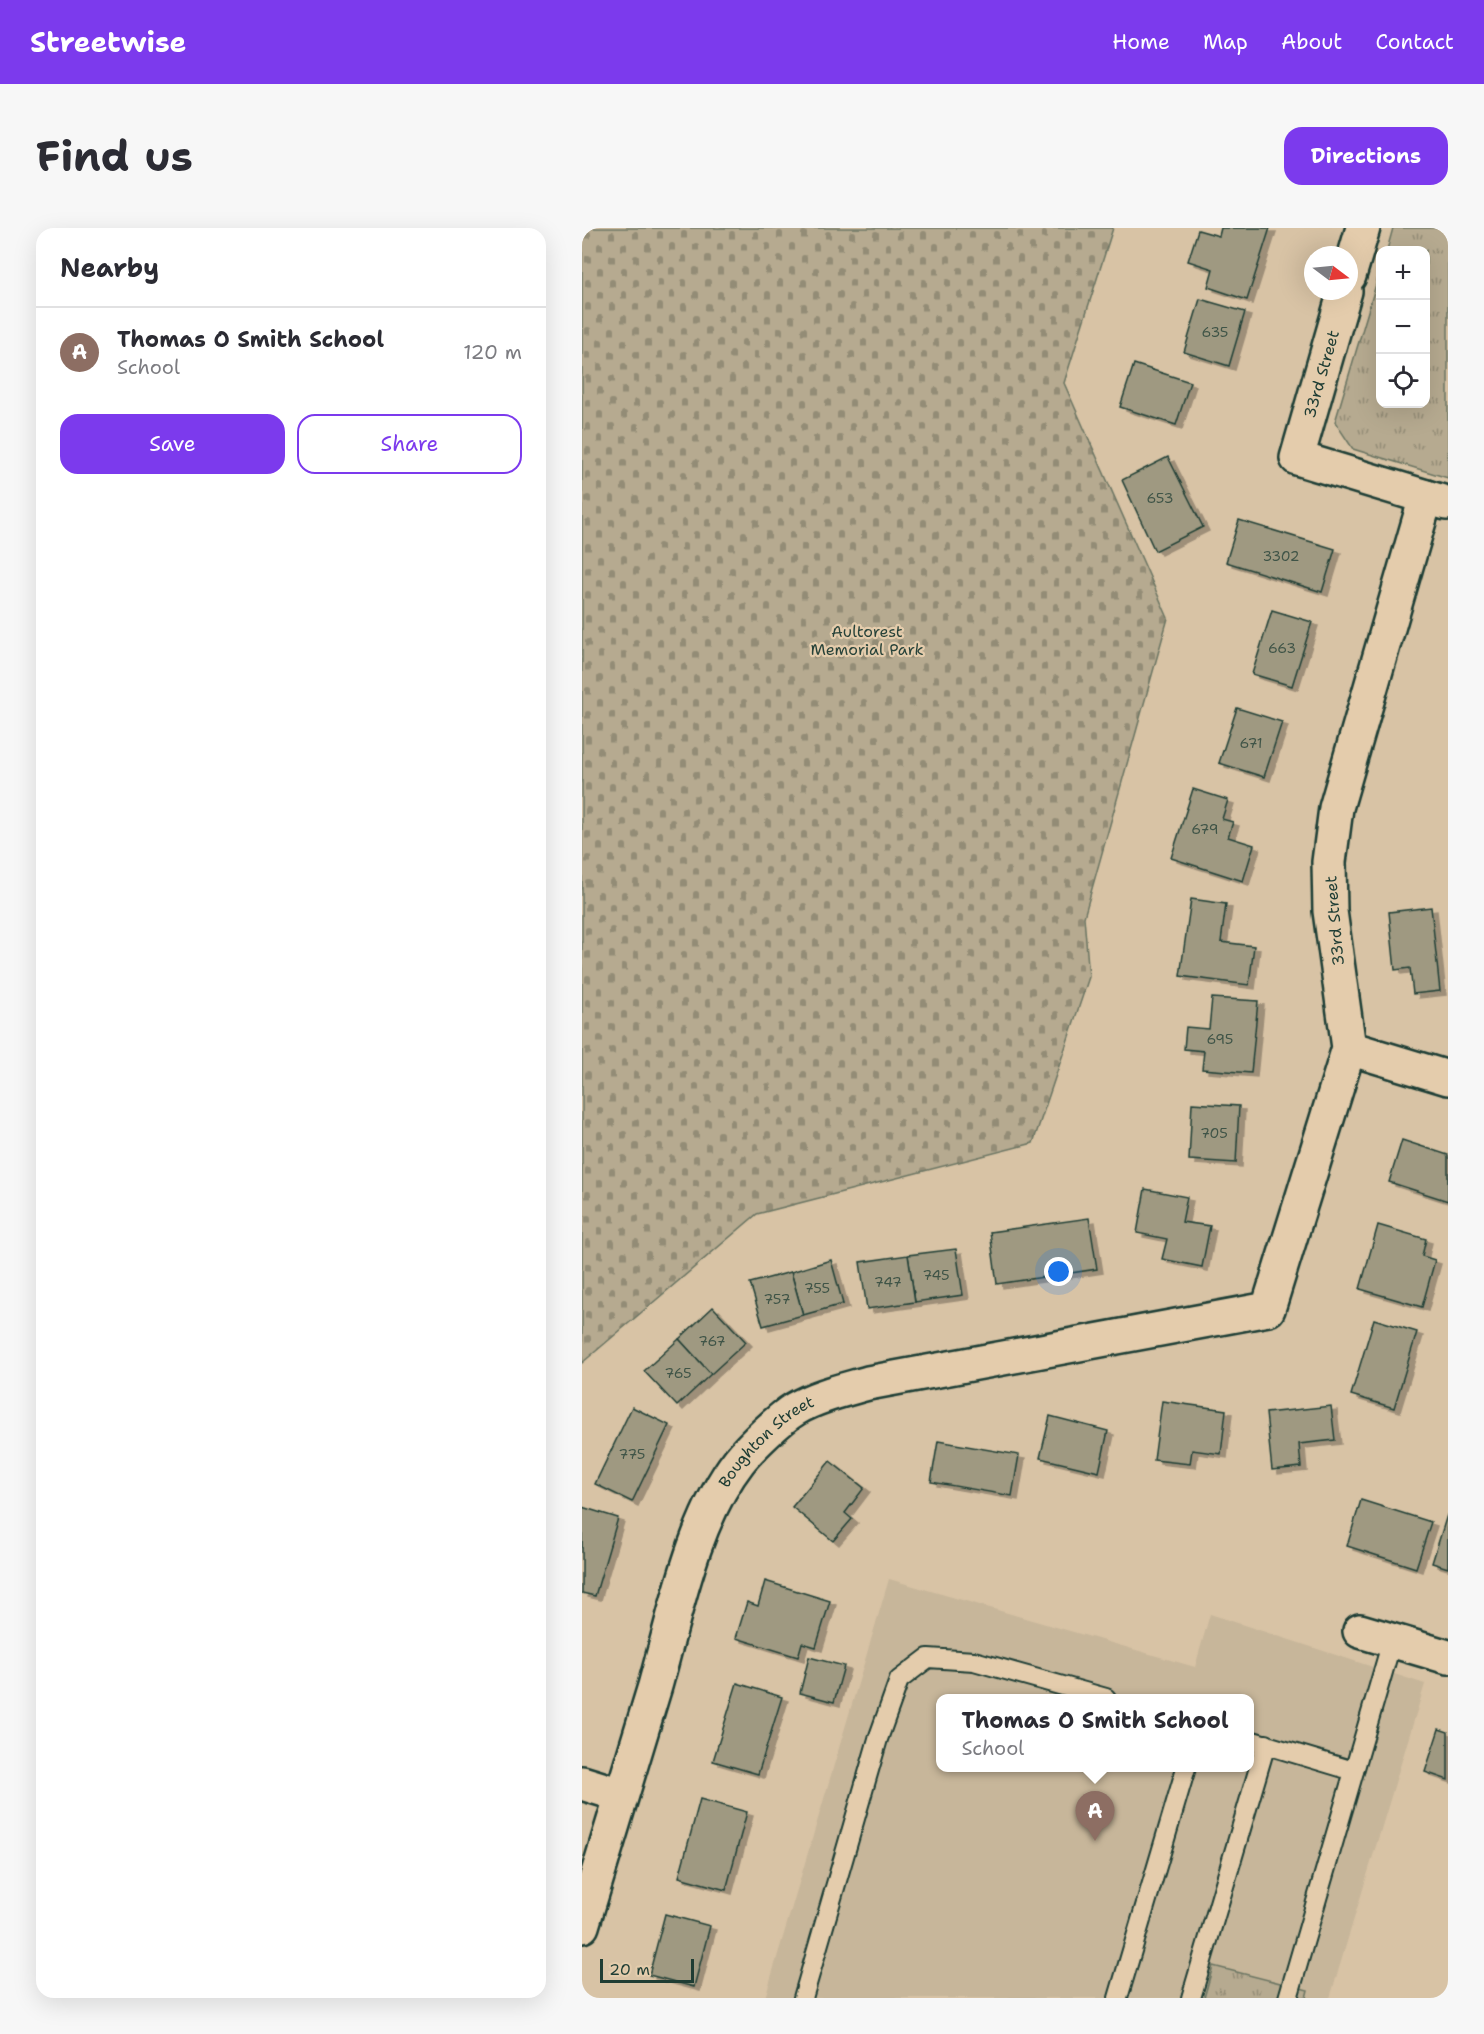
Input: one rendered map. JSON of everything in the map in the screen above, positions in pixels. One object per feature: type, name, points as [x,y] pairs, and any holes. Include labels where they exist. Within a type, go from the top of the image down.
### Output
[{"type":"street","points":[[1358,246],[1363,228]]},
{"type":"street","name":"33rd Street","points":[[1269,1309],[1349,1048],[1330,911],[1329,862],[1336,808],[1437,501],[1297,458],[1342,300]]},
{"type":"street","points":[[1349,1048],[1448,1078]]},
{"type":"street","name":"Boughton Street","points":[[582,1926],[632,1764],[696,1542],[717,1496],[739,1461],[795,1409],[825,1396],[868,1383],[1269,1309]]},
{"type":"street","points":[[1360,1631],[1448,1658]]},
{"type":"street","points":[[582,1783],[621,1795]]},
{"type":"lane","points":[[1287,1998],[1392,1641]]},
{"type":"lane","points":[[803,1998],[878,1739],[899,1680],[928,1658],[974,1661],[1092,1694]]},
{"type":"lane","points":[[1254,1757],[1258,1742],[1354,1771]]},
{"type":"lane","points":[[1118,1998],[1185,1772]]},
{"type":"lane","points":[[1191,1998],[1250,1772]]},
{"type":"shaded area","points":[[889,1579],[1195,1667],[1210,1614],[1425,1684],[1330,1998],[765,1998]]},
{"type":"green space","name":"Aultorest Memorial Park","points":[[582,228],[1113,228],[1064,383],[1168,618],[1084,917],[1089,977],[1033,1143],[757,1214],[582,1363]]},
{"type":"green space","points":[[1393,228],[1448,228],[1448,478],[1353,449],[1335,422],[1376,284],[1376,408],[1430,408],[1430,246],[1388,246]]},
{"type":"green space","points":[[1213,1966],[1308,1990],[1306,1998],[1204,1998]]},
{"type":"building","points":[[1221,228],[1270,228],[1247,300],[1208,287],[1213,269],[1188,261],[1198,230],[1219,236]]},
{"type":"building","points":[[1200,299],[1245,312],[1229,366],[1184,352]]},
{"type":"building","points":[[1134,364],[1190,382],[1176,425],[1120,407]]},
{"type":"building","points":[[1168,457],[1203,527],[1155,551],[1122,480]]},
{"type":"building","points":[[1239,520],[1335,549],[1322,592],[1226,562]]},
{"type":"building","points":[[1272,610],[1312,622],[1292,686],[1252,674]]},
{"type":"building","points":[[1237,708],[1282,722],[1264,777],[1219,763]]},
{"type":"building","points":[[1193,789],[1228,800],[1222,819],[1233,822],[1228,837],[1254,845],[1243,881],[1171,858]]},
{"type":"building","points":[[1191,899],[1226,904],[1221,942],[1254,946],[1249,985],[1180,976]]},
{"type":"building","points":[[1431,907],[1440,991],[1413,994],[1410,968],[1395,970],[1389,912]]},
{"type":"building","points":[[1212,998],[1258,1001],[1251,1073],[1202,1069],[1204,1051],[1184,1049],[1186,1027],[1209,1029]]},
{"type":"building","points":[[1192,1103],[1239,1106],[1236,1163],[1189,1160]]},
{"type":"building","points":[[1402,1140],[1448,1155],[1448,1201],[1389,1182]]},
{"type":"building","points":[[1145,1189],[1187,1197],[1182,1222],[1210,1226],[1202,1267],[1162,1259],[1167,1239],[1137,1233]]},
{"type":"building","points":[[1089,1218],[1097,1269],[997,1284],[990,1232]]},
{"type":"building","points":[[1378,1225],[1426,1239],[1422,1256],[1435,1260],[1422,1307],[1360,1289]]},
{"type":"building","points":[[956,1249],[963,1295],[915,1302],[908,1255]]},
{"type":"building","points":[[908,1255],[915,1302],[867,1309],[860,1262]]},
{"type":"building","points":[[831,1260],[843,1304],[803,1315],[791,1272]]},
{"type":"building","points":[[791,1272],[803,1315],[763,1326],[750,1283]]},
{"type":"building","points":[[713,1307],[746,1342],[711,1374],[679,1339]]},
{"type":"building","points":[[1374,1319],[1417,1332],[1394,1408],[1351,1395]]},
{"type":"building","points":[[679,1339],[711,1374],[677,1406],[644,1371]]},
{"type":"building","points":[[1162,1401],[1226,1410],[1221,1454],[1192,1450],[1190,1464],[1154,1460]]},
{"type":"building","points":[[1331,1406],[1335,1440],[1299,1444],[1301,1467],[1272,1470],[1266,1413]]},
{"type":"building","points":[[632,1407],[669,1425],[632,1502],[595,1484]]},
{"type":"building","points":[[1050,1416],[1108,1431],[1099,1472],[1040,1458]]},
{"type":"building","points":[[938,1441],[1019,1455],[1012,1496],[931,1482]]},
{"type":"building","points":[[830,1461],[864,1488],[845,1513],[852,1519],[833,1541],[792,1507]]},
{"type":"building","points":[[1361,1500],[1431,1522],[1416,1568],[1347,1546]]},
{"type":"building","points":[[582,1507],[618,1518],[595,1596],[582,1593]]},
{"type":"building","points":[[1448,1515],[1448,1568],[1432,1563]]},
{"type":"building","points":[[765,1581],[830,1601],[816,1647],[802,1643],[798,1657],[736,1638],[747,1602],[758,1606]]},
{"type":"building","points":[[809,1657],[844,1666],[834,1702],[800,1693]]},
{"type":"building","points":[[737,1683],[782,1697],[758,1774],[713,1761]]},
{"type":"building","points":[[1439,1729],[1448,1732],[1448,1780],[1425,1772]]},
{"type":"building","points":[[700,1799],[747,1812],[726,1890],[679,1877]]},
{"type":"building","points":[[665,1914],[710,1926],[694,1987],[649,1975]]},
{"type":"place","name":"Thomas O Smith School","points":[[1095,1841]]}]
